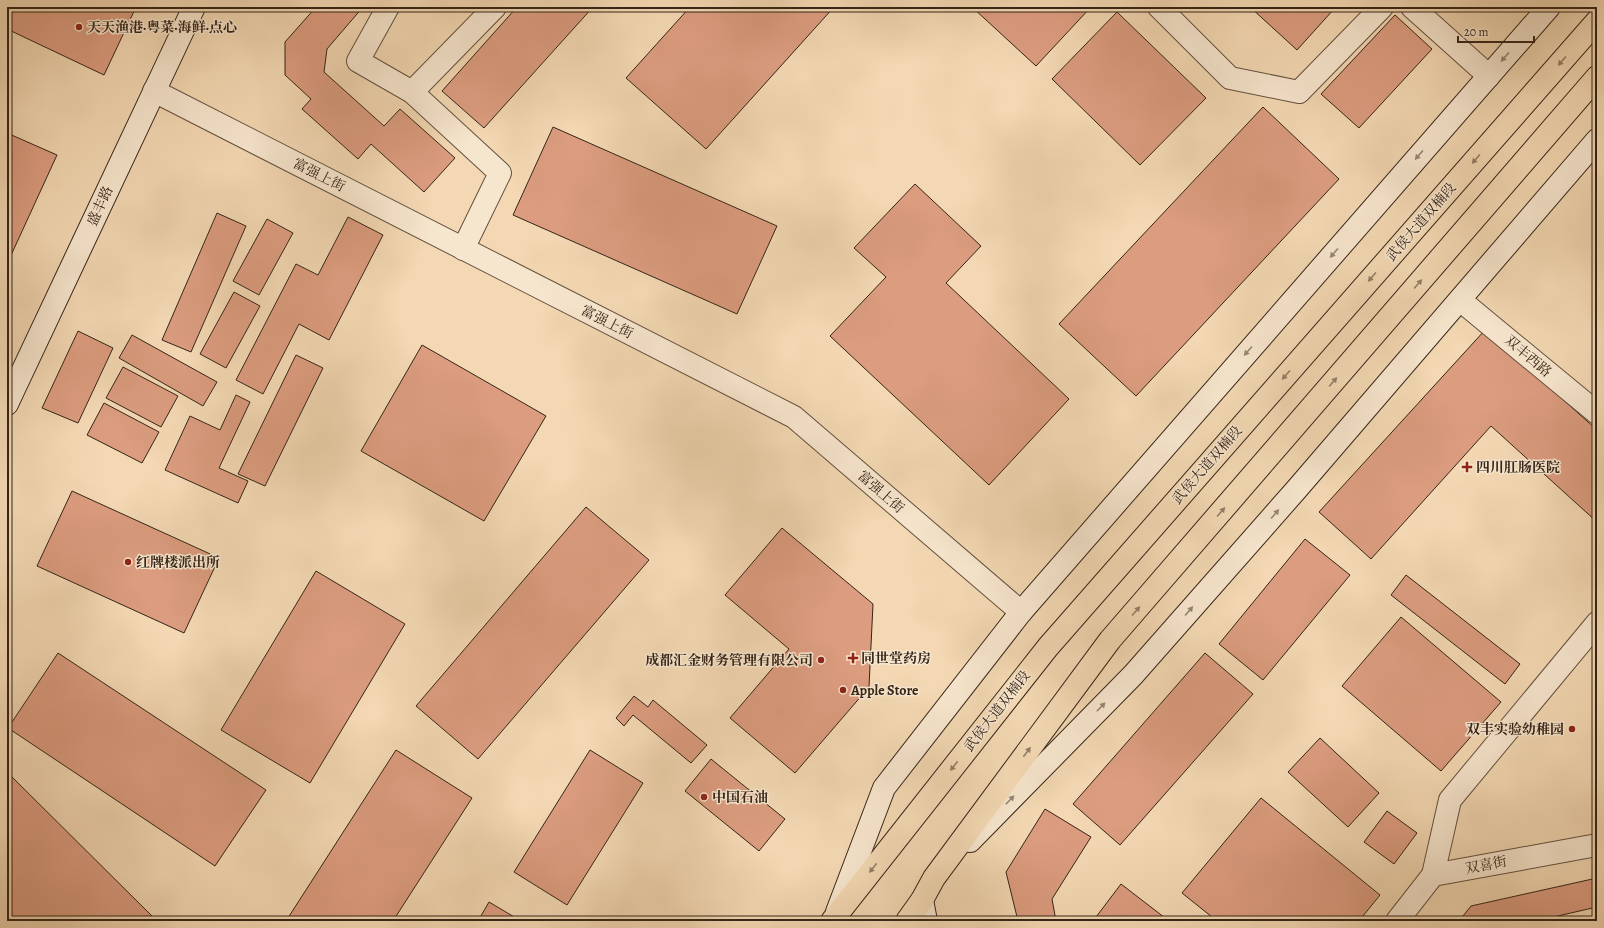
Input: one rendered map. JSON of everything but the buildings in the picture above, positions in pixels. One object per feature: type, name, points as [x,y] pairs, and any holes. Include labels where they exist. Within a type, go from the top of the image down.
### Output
[{"type":"main road","name":"武侯大道双楠段","points":[[834,919],[1048,647],[1597,21]]},
{"type":"main road","points":[[907,921],[924,911],[934,878],[1110,640],[1597,77]]},
{"type":"street","name":"盛丰路","points":[[7,404],[194,7]]},
{"type":"street","points":[[388,7],[358,61],[412,92],[500,173],[463,248]]},
{"type":"street","points":[[412,92],[495,7]]},
{"type":"street","points":[[1159,7],[1230,78],[1299,92],[1382,7]]},
{"type":"street","points":[[1412,7],[1489,76]]},
{"type":"street","points":[[834,919],[884,788],[1020,612],[1549,7]]},
{"type":"street","name":"富强上街","points":[[154,91],[794,417],[1020,612]]},
{"type":"street","points":[[934,878],[1133,675],[1296,490],[1597,140]]},
{"type":"street","name":"双丰西路","points":[[1460,300],[1597,413]]},
{"type":"street","points":[[1397,921],[1432,875],[1450,800],[1597,623]]},
{"type":"street","name":"双喜街","points":[[1432,875],[1597,845]]},
{"type":"place","name":"天天渔港·粤菜·海鲜·点心","points":[[79,27]]},
{"type":"place","name":"四川肛肠医院","points":[[1467,467]]},
{"type":"place","name":"红牌楼派出所","points":[[128,562]]},
{"type":"place","name":"同世堂药房","points":[[853,658]]},
{"type":"place","name":"成都汇金财务管理有限公司","points":[[821,660]]},
{"type":"place","name":"Apple Store","points":[[843,690]]},
{"type":"place","name":"双丰实验幼稚园","points":[[1572,729]]},
{"type":"place","name":"中国石油","points":[[704,797]]}]
